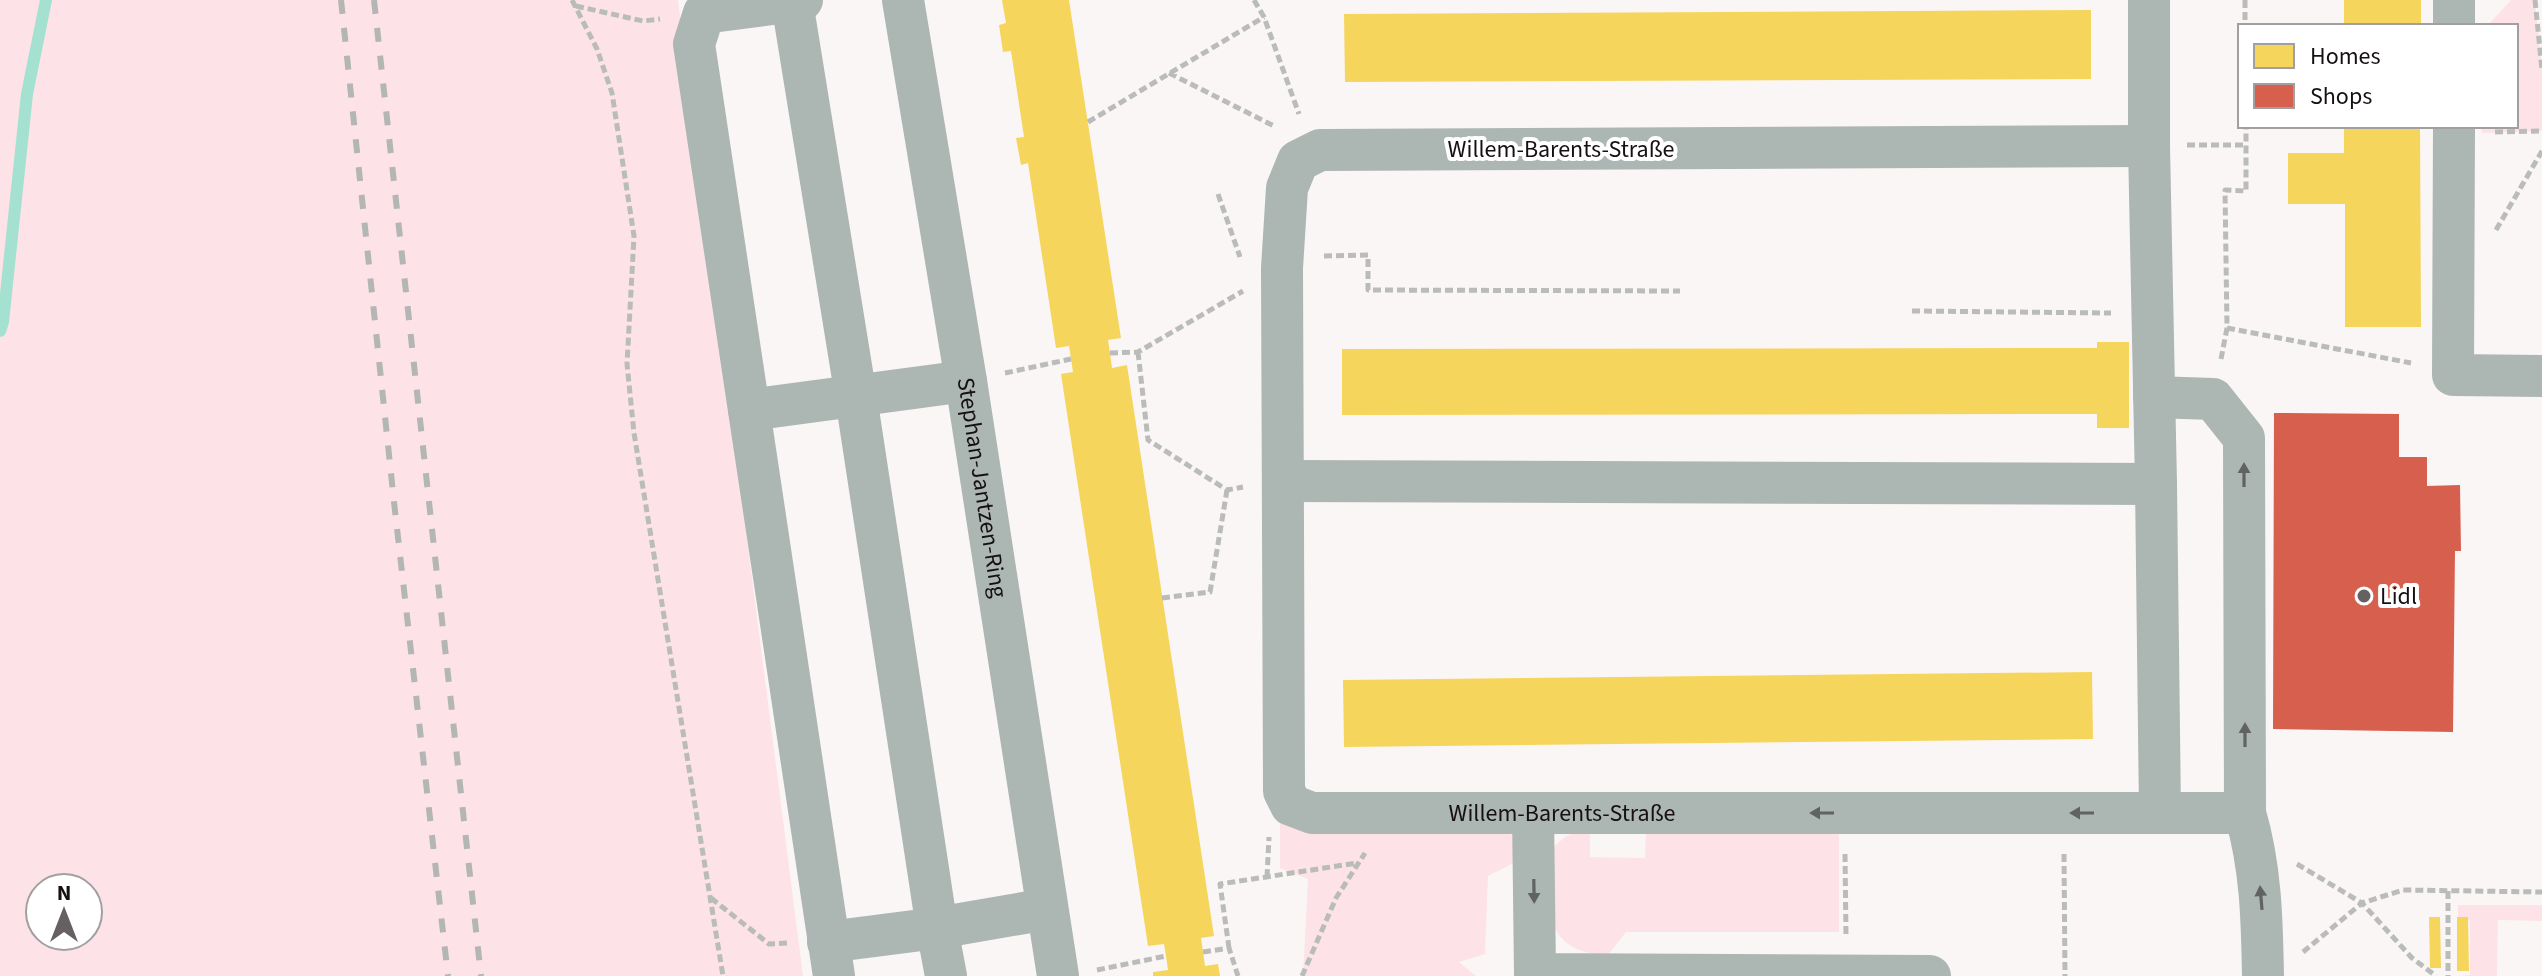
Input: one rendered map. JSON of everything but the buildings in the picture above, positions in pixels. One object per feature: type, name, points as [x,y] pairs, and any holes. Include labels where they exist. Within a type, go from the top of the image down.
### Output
[{"type":"street","name":"Stephan-Jantzen-Ring","points":[[903,0],[966,381],[1047,909],[1075,974]]},
{"type":"street","points":[[2149,0],[2160,813]]},
{"type":"street","points":[[2454,0],[2454,24]]},
{"type":"street","points":[[946,976],[937,928],[797,1],[704,13],[694,44],[831,959],[937,928],[1047,909]]},
{"type":"street","points":[[2454,128],[2453,375],[2542,376]]},
{"type":"street","name":"Willem-Barents-Straße","points":[[2149,146],[1320,150],[1298,161],[1287,188],[1282,268],[1284,791],[1291,805],[1312,813],[2245,813]]},
{"type":"street","points":[[749,410],[966,381]]},
{"type":"street","points":[[2154,397],[2213,399],[2244,438],[2245,813],[2257,861],[2262,903],[2279,967]]},
{"type":"street","points":[[1284,481],[2156,484]]},
{"type":"street","points":[[1533,813],[1535,974],[1930,976]]},
{"type":"path","points":[[1254,0],[1264,17],[1295,107],[1320,150]]},
{"type":"path","points":[[2245,0],[2245,24]]},
{"type":"path","points":[[2535,0],[2542,70]]},
{"type":"path","points":[[573,3],[643,21],[704,13]]},
{"type":"path","points":[[573,3],[597,49],[612,93],[634,236],[627,364],[634,433],[723,976]]},
{"type":"path","points":[[1088,122],[1264,17]]},
{"type":"path","points":[[1169,73],[1320,150]]},
{"type":"path","points":[[2149,146],[2246,145]]},
{"type":"path","points":[[1218,194],[1241,260]]},
{"type":"path","points":[[1110,353],[1138,352],[1306,256],[1368,255],[1368,290],[1680,291]]},
{"type":"path","points":[[1912,311],[2152,313]]},
{"type":"path","points":[[1138,352],[1148,440],[1227,490],[1284,481]]},
{"type":"path","points":[[966,381],[1071,359]]},
{"type":"path","points":[[1162,598],[1210,592],[1227,490]]},
{"type":"path","points":[[1844,813],[1847,976]]},
{"type":"path","points":[[2064,813],[2065,976]]},
{"type":"path","points":[[2290,862],[2303,865],[2362,903],[2412,958],[2436,976]]},
{"type":"path","points":[[1238,976],[1229,948],[1220,884],[1358,863]]},
{"type":"path","points":[[2279,967],[2362,903],[2403,890],[2542,892]]},
{"type":"path","points":[[2448,891],[2448,976]]},
{"type":"path","points":[[710,898],[769,944],[831,959]]},
{"type":"path","points":[[1203,952],[1229,948]]},
{"type":"path","points":[[1075,974],[1166,956]]},
{"type":"shaded area","points":[[0,0],[678,0],[803,976],[0,976]]},
{"type":"shaded area","points":[[2511,0],[2535,0],[2542,70],[2542,131],[2482,133],[2481,128],[2518,128],[2518,24],[2489,24]]},
{"type":"shaded area","points":[[1280,818],[1506,829],[1517,841],[1522,859],[1488,876],[1485,954],[1459,962],[1476,976],[1303,976],[1308,879],[1280,868]]},
{"type":"shaded area","points":[[1590,825],[1590,857],[1645,858],[1646,826],[1839,827],[1839,932],[1626,932],[1608,955],[1579,950],[1562,938],[1555,926],[1552,848],[1565,837]]},
{"type":"shaded area","points":[[2458,905],[2542,905],[2542,921],[2498,920],[2497,976],[2458,976],[2470,975],[2470,920],[2458,919]]},
{"type":"waterway","points":[[0,331],[27,94],[46,0]]},
{"type":"railway","points":[[341,0],[448,976]]},
{"type":"railway","points":[[374,0],[481,976]]},
{"type":"place","name":"Lidl","points":[[2364,596]]}]
